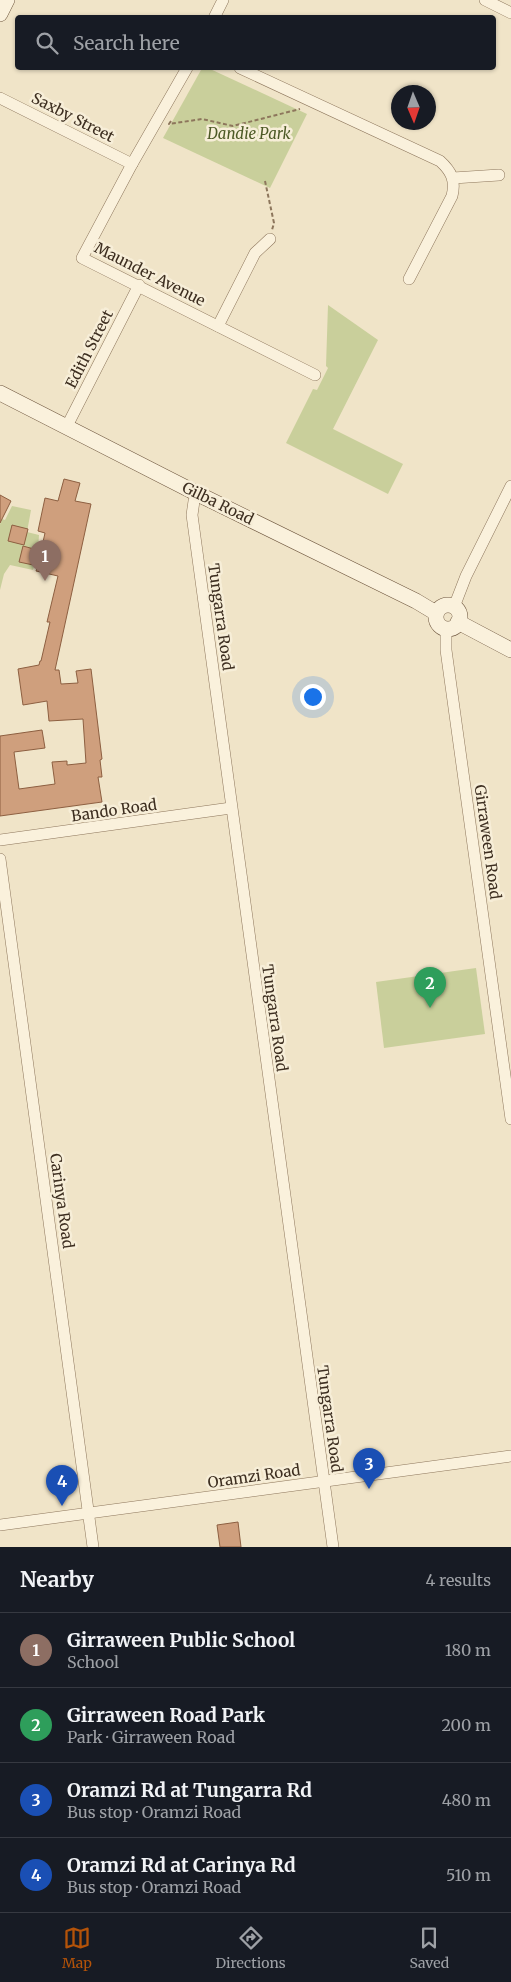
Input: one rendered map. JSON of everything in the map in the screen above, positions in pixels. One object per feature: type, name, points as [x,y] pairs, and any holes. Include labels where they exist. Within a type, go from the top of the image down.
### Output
[{"type":"street","points":[[0,14],[7,0]]},
{"type":"street","points":[[216,15],[224,0]]},
{"type":"street","points":[[485,0],[511,13]]},
{"type":"street","name":"Maunder Avenue","points":[[186,70],[132,164],[82,258],[316,374]]},
{"type":"street","points":[[244,70],[440,161],[450,170],[454,187],[452,196],[410,279]]},
{"type":"street","name":"Saxby Street","points":[[0,98],[132,164]]},
{"type":"street","points":[[453,178],[499,175]]},
{"type":"street","points":[[218,326],[255,253],[270,239]]},
{"type":"street","name":"Edith Street","points":[[67,426],[139,286]]},
{"type":"street","name":"Gilba Road","points":[[0,393],[198,494],[416,601],[436,613]]},
{"type":"street","points":[[454,607],[466,576],[511,486]]},
{"type":"street","name":"Tungarra Road","points":[[198,494],[194,501],[192,515],[332,1547]]},
{"type":"street","points":[[452,626],[459,612],[454,607],[444,606],[436,613],[437,623],[477,634],[511,650]]},
{"type":"street","name":"Girraween Road","points":[[452,626],[446,648],[511,1119]]},
{"type":"street","name":"Bando Road","points":[[0,840],[231,808]]},
{"type":"street","name":"Carinya Road","points":[[0,859],[93,1547]]},
{"type":"street","name":"Oramzi Road","points":[[0,1525],[511,1456]]},
{"type":"path","points":[[162,111],[172,118],[169,124],[202,119],[232,126],[317,103]]},
{"type":"path","points":[[265,181],[274,223],[270,239]]},
{"type":"green space","name":"Dandie Park","points":[[201,70],[212,70],[307,114],[270,188],[163,138]]},
{"type":"green space","points":[[328,305],[378,340],[333,429],[403,464],[388,494],[286,443],[313,389],[317,390],[328,368],[326,366]]},
{"type":"green space","points":[[12,506],[31,510],[27,532],[39,535],[38,549],[33,570],[10,565],[4,574],[0,590],[0,524],[2,519],[5,520]]},
{"type":"green space","points":[[476,968],[485,1034],[384,1048],[376,982]]},
{"type":"building","points":[[64,479],[80,483],[75,501],[91,504],[55,670],[59,670],[61,684],[78,683],[76,671],[91,669],[102,759],[100,760],[102,777],[98,777],[102,802],[0,816],[0,736],[42,730],[45,748],[14,752],[19,789],[55,784],[52,762],[67,761],[67,765],[86,763],[83,719],[49,721],[47,701],[23,705],[18,669],[39,665],[41,661],[50,622],[47,622],[58,576],[36,571],[38,566],[19,562],[23,546],[41,551],[45,533],[38,531],[45,498],[58,501]]},
{"type":"building","points":[[0,495],[11,501],[0,523]]},
{"type":"building","points":[[12,525],[28,529],[24,545],[8,541]]},
{"type":"building","points":[[238,1522],[241,1547],[220,1547],[217,1525]]},
{"type":"place","name":"Girraween Public School","points":[[45,581]]},
{"type":"place","name":"Girraween Road Park","points":[[430,1008]]},
{"type":"place","name":"Oramzi Rd at Tungarra Rd","points":[[369,1489]]},
{"type":"place","name":"Oramzi Rd at Carinya Rd","points":[[62,1506]]}]
